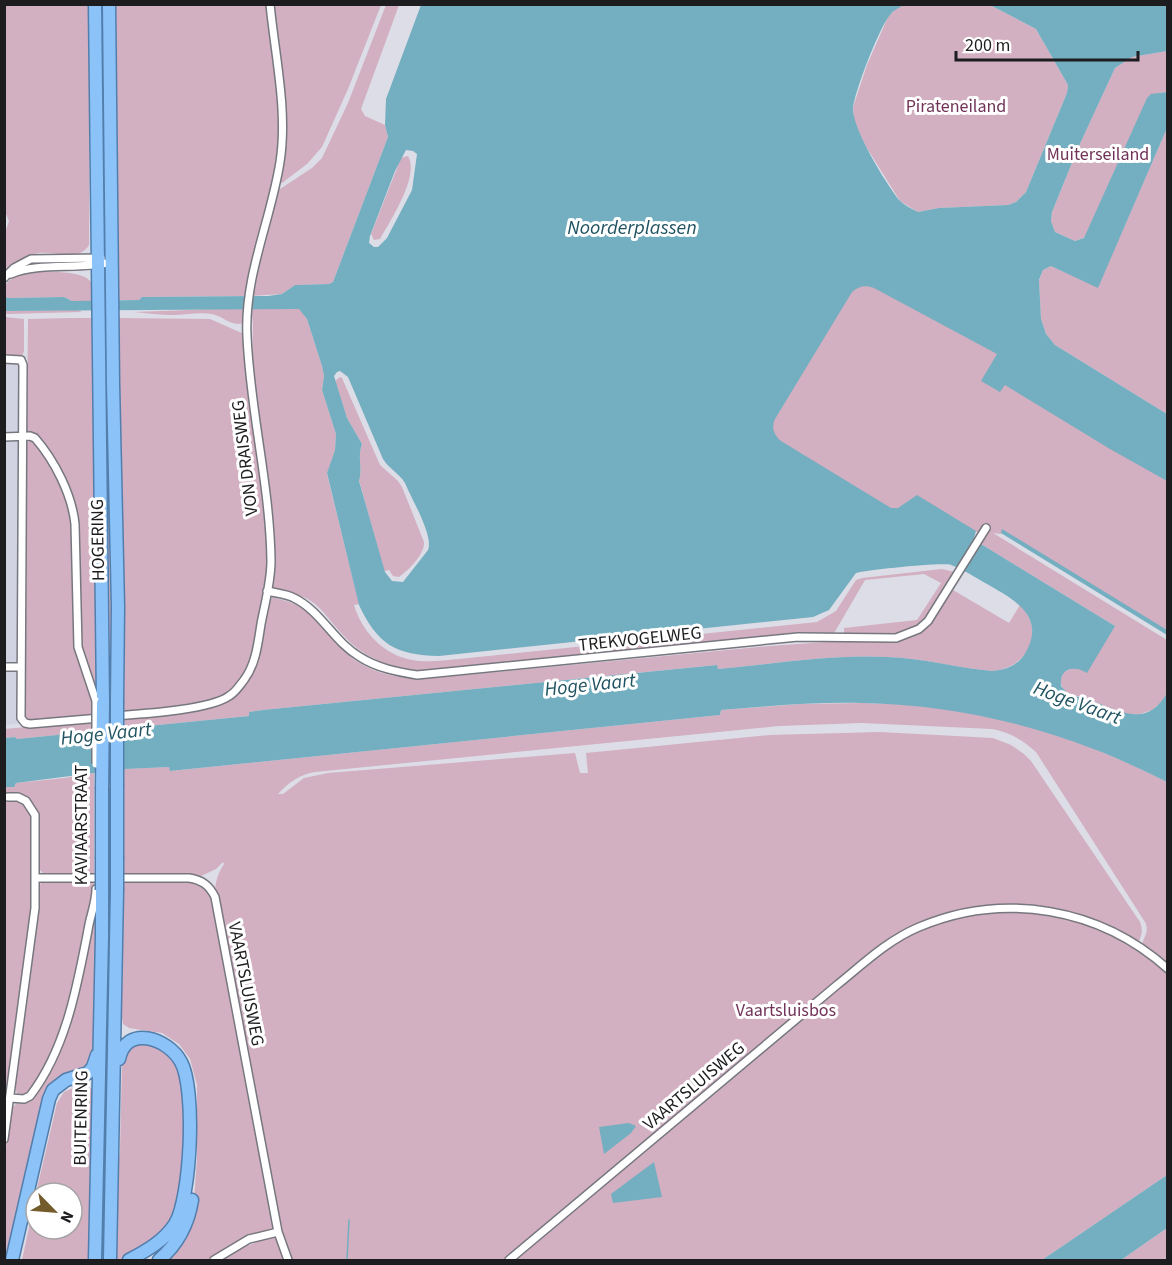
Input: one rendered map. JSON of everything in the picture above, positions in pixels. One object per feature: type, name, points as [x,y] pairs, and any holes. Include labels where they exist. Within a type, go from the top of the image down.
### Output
[{"type":"highway","name":"HOGERING","points":[[95,4],[100,1048]]},
{"type":"highway","name":"HOGERING","points":[[110,4],[117,607],[117,890],[114,1075]]},
{"type":"highway","points":[[116,1020],[121,1028],[127,1031],[153,1033],[173,1043],[187,1059],[194,1082],[195,1157],[189,1216],[178,1240],[159,1260]]},
{"type":"highway","points":[[114,1075],[121,1049],[126,1043],[135,1039],[150,1039],[165,1045],[175,1054],[183,1067],[188,1089],[187,1179],[182,1211],[166,1236],[129,1260]]},
{"type":"highway","name":"BUITENRING","points":[[95,1260],[100,1048]]},
{"type":"highway","points":[[12,1260],[49,1099],[53,1090],[66,1080],[88,1073],[93,1067],[100,1048]]},
{"type":"highway","name":"BUITENRING","points":[[110,1259],[114,1075]]},
{"type":"highway","points":[[20,1260],[55,1102],[64,1090],[78,1083],[92,1084],[99,1091]]},
{"type":"street","name":"VON DRAISWEG","points":[[21,667],[21,718],[25,723],[30,724],[213,704],[230,696],[246,678],[255,657],[271,563],[247,338],[250,291],[255,261],[276,185],[282,141],[282,112],[270,4]]},
{"type":"street","points":[[5,277],[22,263],[32,259],[112,262]]},
{"type":"street","points":[[4,359],[21,360],[23,365],[21,667],[4,668]]},
{"type":"street","points":[[4,436],[35,438],[66,488],[73,506],[78,647],[100,702]]},
{"type":"street","name":"TREKVOGELWEG","points":[[267,591],[292,597],[307,606],[344,645],[360,658],[400,672],[434,674],[798,638],[896,638],[919,629],[927,621],[986,528]]},
{"type":"street","points":[[4,1139],[34,924],[36,823],[34,812],[28,803],[21,799],[8,797]]},
{"type":"street","name":"VAARTSLUISWEG","points":[[35,878],[189,878],[202,882],[210,888],[214,897],[278,1232],[288,1260]]},
{"type":"street","name":"KAVIAARSTRAAT","points":[[10,1098],[24,1099],[30,1096],[58,1045],[76,990],[89,924],[99,889]]},
{"type":"street","name":"VAARTSLUISWEG","points":[[509,1260],[837,985],[888,944],[918,928],[941,919],[993,908],[1034,908],[1068,914],[1098,924],[1147,952],[1167,969]]},
{"type":"street","points":[[214,1260],[249,1239],[278,1232]]},
{"type":"shaded area","points":[[5,356],[26,356],[25,723],[5,725]]},
{"type":"green space","points":[[4,5],[90,5],[89,245],[85,250],[73,254],[35,254],[21,260],[5,272],[5,233],[9,221],[4,209]]},
{"type":"green space","points":[[98,5],[105,5],[107,251],[104,254]]},
{"type":"green space","points":[[114,5],[269,5],[278,94],[279,139],[274,184],[254,254],[246,296],[142,297],[139,300],[116,300]]},
{"type":"green space","points":[[272,5],[381,5],[322,147],[307,164],[282,183],[279,182],[283,161]]},
{"type":"green space","points":[[386,5],[399,5],[361,109],[365,116],[385,125],[388,137],[333,282],[295,285],[282,294],[252,296],[252,287],[277,191],[312,168],[322,158],[348,103]]},
{"type":"green space","name":"Pirateneiland","points":[[905,5],[990,5],[1036,29],[1068,85],[1067,93],[1026,192],[1016,202],[1008,205],[939,208],[918,212],[900,201],[865,145],[854,121],[853,107],[867,65],[888,17],[897,8]]},
{"type":"green space","name":"Muiterseiland","points":[[1167,51],[1167,92],[1158,93],[1124,149],[1087,234],[1084,238],[1075,241],[1055,232],[1051,221],[1052,212],[1078,148],[1115,68],[1132,57]]},
{"type":"green space","points":[[1167,128],[1167,414],[1055,345],[1046,334],[1041,319],[1039,281],[1043,270],[1051,266],[1098,287]]},
{"type":"green space","points":[[408,156],[411,165],[407,186],[380,239],[374,240],[371,234],[401,158]]},
{"type":"green space","points":[[31,271],[80,275],[87,278],[93,286],[93,301],[72,301],[64,297],[6,297],[5,285],[16,276]]},
{"type":"green space","points":[[858,278],[1000,353],[1167,478],[1167,631],[1002,533],[993,533],[1167,640],[1167,693],[1162,702],[1152,710],[1140,714],[1124,714],[1064,691],[1060,682],[1063,673],[1073,667],[1079,669],[1115,626],[979,543],[985,532],[974,532],[896,512],[763,432]]},
{"type":"green space","points":[[244,308],[243,323],[239,324],[212,314],[168,315],[134,312]]},
{"type":"green space","points":[[299,308],[307,319],[322,366],[324,376],[322,390],[336,434],[335,450],[327,474],[359,604],[354,605],[368,633],[383,648],[392,653],[418,661],[441,661],[817,622],[836,611],[856,580],[942,569],[955,572],[925,620],[897,634],[844,635],[844,628],[917,620],[941,583],[924,574],[865,580],[833,635],[440,671],[413,670],[387,664],[353,645],[311,601],[272,587],[252,365],[251,309]]},
{"type":"green space","points":[[78,310],[82,312],[7,314],[4,311]]},
{"type":"green space","points":[[5,317],[24,319],[22,356],[5,355]]},
{"type":"green space","points":[[94,318],[99,703],[82,652],[78,518],[74,497],[64,478],[27,431],[28,319]]},
{"type":"green space","points":[[101,318],[106,318],[110,406],[114,715],[106,715]]},
{"type":"green space","points":[[116,318],[210,319],[244,334],[269,544],[267,581],[250,669],[232,692],[209,703],[121,714]]},
{"type":"green space","points":[[340,377],[380,465],[402,487],[424,542],[419,557],[399,577],[393,576],[389,570],[384,571],[359,480],[362,444],[347,418],[335,381]]},
{"type":"green space","points":[[30,440],[35,441],[60,484],[72,512],[75,643],[94,701],[94,716],[31,722],[25,718],[27,443]]},
{"type":"green space","points":[[953,590],[1009,623],[1020,605],[1032,627],[1029,647],[1023,656],[1015,663],[992,671],[913,659],[866,656],[718,669],[716,665],[263,710],[249,712],[249,716],[17,739],[15,737],[5,738],[5,729],[189,712],[213,706],[230,698],[243,688],[252,676],[262,644],[272,597],[302,608],[356,661],[388,674],[423,679],[770,646],[826,642],[900,641],[918,633],[928,625]]},
{"type":"green space","name":"Vaartsluisbos","points":[[862,703],[942,708],[1010,721],[1090,747],[1167,782],[1167,965],[1142,946],[1147,932],[1145,922],[1036,752],[1015,737],[992,729],[862,723],[779,726],[315,772],[295,780],[278,794],[283,794],[304,778],[328,773],[575,753],[580,773],[588,773],[586,753],[770,735],[880,732],[993,738],[1011,745],[1031,761],[1140,922],[1142,927],[1139,941],[1136,942],[1109,927],[1167,971],[1167,1175],[1042,1260],[223,1260],[242,1248],[262,1240],[261,1236],[215,1260],[163,1260],[193,1213],[197,1159],[197,1085],[190,1059],[179,1044],[162,1033],[129,1028],[123,1024],[120,1007],[122,881],[196,882],[208,892],[216,915],[216,882],[224,864],[223,862],[216,869],[199,877],[122,876],[122,769],[169,767],[171,771],[720,715],[721,710],[800,704]]},
{"type":"green space","points":[[114,770],[114,876],[106,876],[106,771]]},
{"type":"green space","points":[[94,773],[94,876],[44,874],[38,868],[38,814],[24,799],[5,795],[5,787],[14,787],[16,783]]},
{"type":"green space","points":[[4,799],[21,803],[33,816],[33,916],[5,1124]]},
{"type":"green space","points":[[42,881],[94,881],[94,898],[63,1027],[42,1074],[26,1097],[17,1094],[15,1086],[38,918],[38,894]]},
{"type":"green space","points":[[106,881],[114,881],[107,1260],[99,1260]]},
{"type":"green space","points":[[99,896],[95,1051],[92,1065],[57,1082],[29,1181],[24,1181],[24,1199],[7,1260],[5,1260],[4,1160],[12,1108],[18,1102],[32,1099],[64,1039]]},
{"type":"green space","points":[[135,1042],[166,1047],[184,1074],[186,1175],[170,1228],[124,1260],[114,1260],[115,1181],[120,1152],[122,1063],[123,1056]]},
{"type":"green space","points":[[80,1085],[95,1091],[92,1260],[22,1260],[26,1241],[84,1241],[84,1181],[39,1181],[57,1103],[64,1092]]},
{"type":"green space","points":[[1167,1228],[1167,1260],[1121,1260]]},
{"type":"water","name":"Noorderplassen","points":[[421,5],[905,5],[893,12],[886,22],[857,90],[853,110],[864,143],[899,200],[918,212],[939,208],[1008,205],[1016,202],[1026,192],[1067,93],[1068,85],[1036,29],[990,5],[1167,5],[1167,51],[1132,57],[1115,68],[1078,148],[1052,212],[1051,221],[1055,232],[1075,241],[1084,238],[1147,98],[1151,94],[1167,92],[1167,128],[1098,288],[1051,266],[1043,270],[1039,280],[1041,319],[1046,334],[1055,345],[1167,414],[1167,481],[1005,385],[1000,392],[981,381],[997,354],[874,288],[868,287],[860,287],[852,292],[775,419],[773,428],[781,441],[891,508],[898,508],[917,495],[976,531],[974,538],[976,541],[1115,626],[1087,673],[1077,669],[1068,670],[1062,675],[1061,686],[1068,694],[1129,714],[1145,713],[1153,709],[1167,693],[1167,782],[1094,749],[1019,725],[942,709],[844,703],[721,710],[720,715],[170,771],[169,767],[125,769],[16,783],[14,787],[5,787],[5,738],[15,737],[17,739],[249,716],[249,712],[263,710],[717,665],[718,669],[866,656],[914,659],[992,671],[1013,665],[1025,654],[1032,636],[1032,626],[1023,608],[1006,595],[969,574],[945,564],[856,573],[829,610],[813,617],[439,656],[400,650],[390,645],[373,630],[359,605],[327,473],[335,450],[336,434],[322,390],[324,376],[322,366],[307,319],[299,309],[5,311],[4,296],[8,298],[64,297],[72,301],[139,300],[142,297],[268,296],[282,294],[295,285],[333,282],[388,137],[385,125],[386,99]],"holes":[[[406,150],[417,154],[412,190],[387,238],[378,247],[374,247],[369,243],[370,236],[395,171]],[[340,371],[348,377],[383,459],[405,483],[428,536],[428,550],[403,582],[392,581],[385,572],[359,481],[362,444],[347,418],[334,376]]]},
{"type":"water","points":[[1002,529],[1167,630],[1167,635],[1001,533]]},
{"type":"water","points":[[629,1123],[636,1126],[631,1133],[604,1154],[599,1127]]},
{"type":"water","points":[[654,1162],[662,1197],[613,1203],[611,1194]]},
{"type":"water","points":[[1167,1175],[1167,1228],[1121,1260],[1042,1260]]},
{"type":"waterway","points":[[347,1260],[349,1220]]},
{"type":"water label","name":"Hoge Vaart","points":[[590,685]]},
{"type":"water label","name":"Hoge Vaart","points":[[1077,703]]},
{"type":"water label","name":"Hoge Vaart","points":[[106,734]]}]
